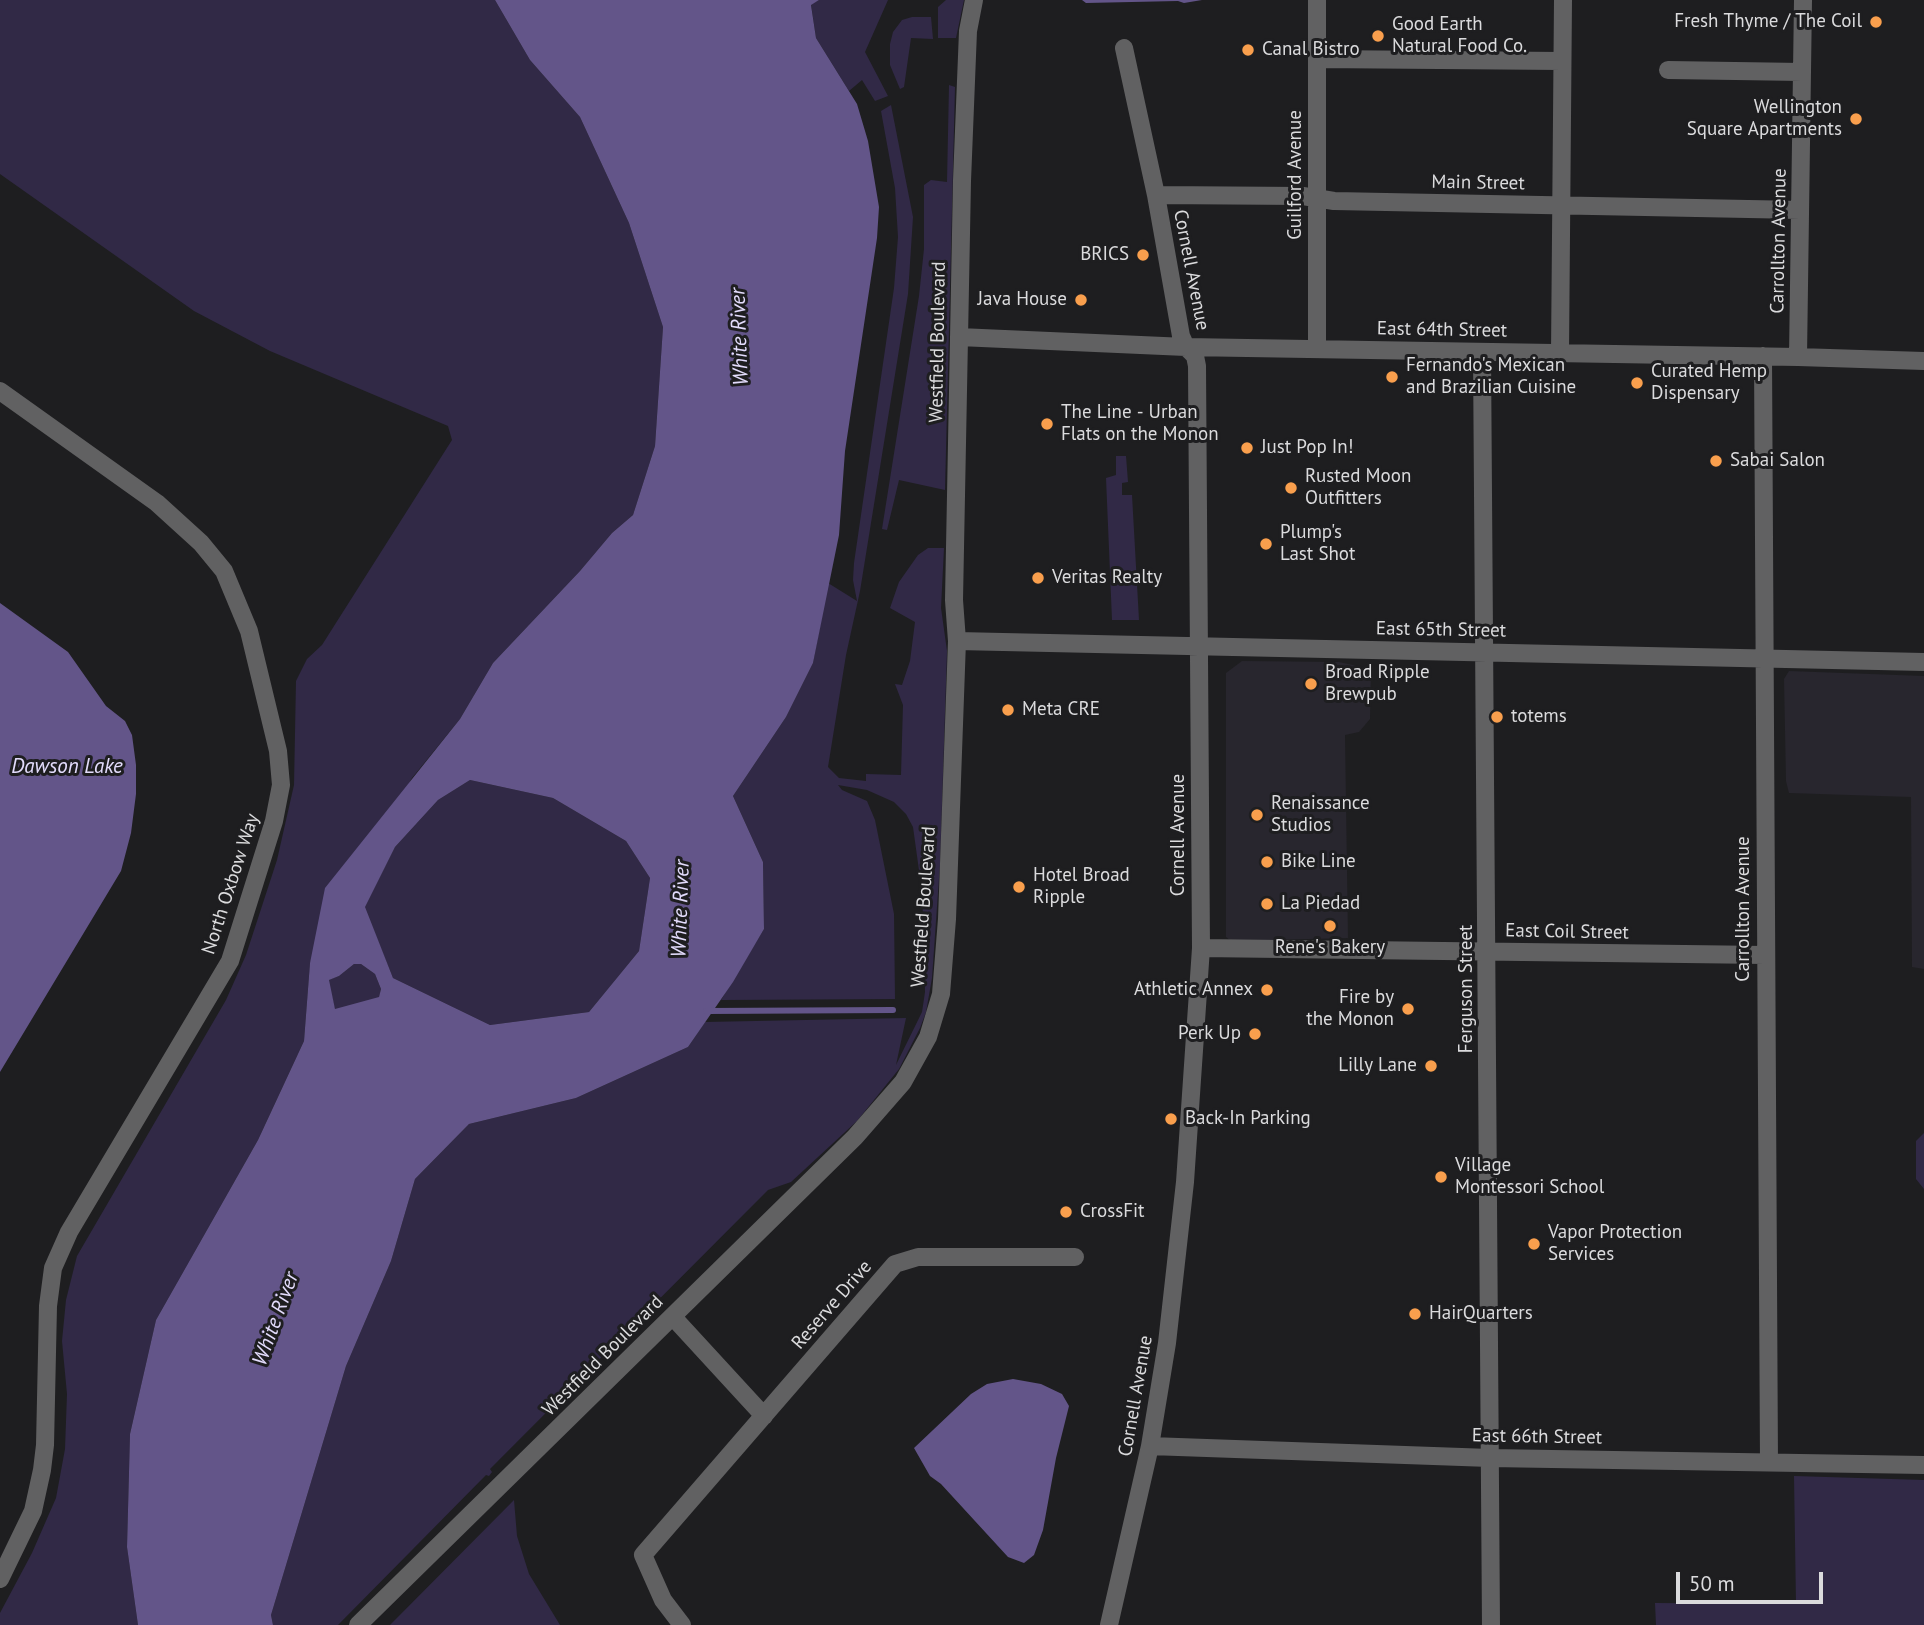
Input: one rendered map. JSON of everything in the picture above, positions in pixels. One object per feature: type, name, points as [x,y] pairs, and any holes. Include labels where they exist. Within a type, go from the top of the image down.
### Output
[{"type":"street","name":"Guilford Avenue","points":[[1317,0],[1317,349]]},
{"type":"street","points":[[1560,353],[1563,0]]},
{"type":"street","name":"Carrollton Avenue","points":[[1798,357],[1803,0]]},
{"type":"street","name":"Westfield Boulevard","points":[[358,1625],[881,1110],[903,1082],[928,1037],[941,994],[947,929],[957,641],[954,600],[959,337],[968,31],[973,1]]},
{"type":"street","name":"Cornell Avenue","points":[[1109,1625],[1150,1446],[1167,1343],[1185,1182],[1201,948],[1197,366],[1195,356],[1186,347],[1181,336],[1156,195],[1124,48]]},
{"type":"street","points":[[1317,59],[1562,61]]},
{"type":"street","points":[[1668,70],[1802,72]]},
{"type":"street","name":"Main Street","points":[[1156,195],[1303,196],[1334,201],[1800,210]]},
{"type":"street","name":"East 64th Street","points":[[959,337],[1186,347],[1924,361]]},
{"type":"street","name":"Ferguson Street","points":[[1482,352],[1491,1625]]},
{"type":"street","name":"Carrollton Avenue","points":[[1763,356],[1769,1461]]},
{"type":"street","name":"North Oxbow Way","points":[[0,391],[157,503],[201,542],[224,571],[249,631],[278,751],[281,785],[274,821],[230,961],[69,1232],[54,1268],[48,1306],[42,1470],[33,1511],[0,1579]]},
{"type":"street","name":"East 65th Street","points":[[957,641],[1924,662]]},
{"type":"street","name":"East Coil Street","points":[[1201,948],[1765,955]]},
{"type":"street","name":"Reserve Drive","points":[[682,1625],[663,1600],[643,1555],[895,1264],[918,1257],[1075,1257]]},
{"type":"street","points":[[673,1317],[764,1416]]},
{"type":"street","name":"East 66th Street","points":[[1150,1446],[1490,1458],[1924,1465]]},
{"type":"shaded area","points":[[0,0],[495,0],[530,60],[580,117],[629,223],[663,327],[655,446],[633,515],[612,533],[493,663],[460,719],[412,778],[310,963],[304,1041],[258,1140],[156,1320],[130,1434],[127,1547],[138,1625],[0,1625],[0,1613],[32,1553],[56,1498],[65,1449],[67,1394],[62,1341],[66,1300],[77,1256],[226,1000],[246,955],[277,860],[294,785],[296,681],[307,659],[322,645],[452,440],[448,426],[270,351],[194,311],[0,174]]},
{"type":"shaded area","points":[[819,0],[888,0],[865,52],[888,96],[875,101],[862,80],[849,91],[816,38],[811,4]]},
{"type":"shaded area","points":[[946,0],[964,0],[956,38],[938,38],[938,7]]},
{"type":"shaded area","points":[[931,17],[933,39],[911,38],[904,87],[900,89],[890,65],[890,44],[893,32],[902,20]]},
{"type":"shaded area","points":[[949,85],[955,87],[945,490],[899,480],[887,530],[882,529],[919,296],[924,249],[924,185],[931,180],[947,182]]},
{"type":"shaded area","points":[[891,105],[913,217],[908,294],[860,591],[846,655],[828,767],[839,778],[866,781],[866,774],[901,775],[903,705],[895,684],[902,685],[910,661],[915,622],[890,608],[899,582],[918,555],[928,548],[944,548],[941,608],[947,651],[940,864],[932,978],[926,1012],[920,1028],[899,1069],[857,1121],[791,1182],[768,1190],[490,1469],[492,1472],[489,1476],[486,1475],[338,1625],[273,1625],[271,1615],[346,1366],[391,1261],[415,1179],[469,1124],[576,1098],[688,1047],[705,1022],[906,1018],[896,1065],[922,1012],[925,992],[922,892],[913,827],[906,814],[894,802],[867,790],[838,785],[842,790],[867,801],[875,820],[894,914],[895,999],[721,1000],[764,929],[763,862],[733,796],[786,717],[813,663],[828,583],[857,601],[853,580],[854,563],[894,288],[898,237],[895,188],[881,111]]},
{"type":"shaded area","points":[[1116,456],[1126,456],[1128,482],[1122,483],[1122,495],[1132,495],[1139,620],[1112,620],[1106,478],[1116,475]]},
{"type":"shaded area","points":[[1242,661],[1339,662],[1371,669],[1370,719],[1359,732],[1345,735],[1348,938],[1231,941],[1226,937],[1226,673]]},
{"type":"shaded area","points":[[1789,671],[1924,676],[1924,969],[1912,967],[1911,797],[1789,793],[1786,781],[1784,679]]},
{"type":"shaded area","points":[[470,780],[553,798],[626,841],[650,878],[639,951],[589,1012],[490,1025],[393,978],[364,907],[395,847],[438,800]]},
{"type":"shaded area","points":[[354,964],[361,964],[375,974],[381,989],[379,998],[335,1010],[328,980],[339,976]]},
{"type":"shaded area","points":[[1924,1133],[1924,1189],[1916,1179],[1916,1141]]},
{"type":"shaded area","points":[[1794,1476],[1924,1480],[1924,1625],[1656,1625],[1655,1603],[1796,1604]]},
{"type":"shaded area","points":[[514,1500],[517,1536],[529,1574],[560,1625],[390,1625]]},
{"type":"water","name":"White River","points":[[495,0],[819,0],[811,5],[816,38],[857,104],[868,141],[879,207],[877,238],[845,451],[839,535],[813,663],[786,717],[733,796],[763,862],[764,929],[733,982],[688,1047],[576,1098],[469,1124],[415,1179],[391,1261],[346,1366],[271,1615],[273,1625],[138,1625],[127,1547],[130,1434],[156,1320],[258,1140],[304,1041],[310,963],[325,888],[460,719],[493,663],[612,533],[633,515],[655,446],[663,327],[629,223],[580,117],[530,60]],"holes":[[[470,780],[553,798],[626,841],[650,878],[639,951],[589,1012],[490,1025],[393,978],[365,907],[395,847],[438,800]],[[354,964],[361,964],[375,974],[381,989],[379,997],[335,1009],[329,980]]]},
{"type":"water","points":[[1082,0],[1202,0],[1184,3],[1086,3]]},
{"type":"water","name":"Dawson Lake","points":[[0,603],[68,652],[106,706],[125,721],[132,735],[136,794],[131,833],[121,871],[0,1072]]},
{"type":"water","points":[[1013,1379],[1041,1384],[1062,1394],[1069,1406],[1043,1530],[1034,1555],[1024,1563],[1008,1557],[941,1484],[930,1476],[914,1448],[971,1394],[987,1384]]},
{"type":"waterway","points":[[706,1011],[893,1010]]},
{"type":"place","name":"Fresh Thyme / The Coil","points":[[1876,22]]},
{"type":"place","name":"Good Earth Natural Food Co.","points":[[1378,36]]},
{"type":"place","name":"Canal Bistro","points":[[1248,50]]},
{"type":"place","name":"Wellington Square Apartments","points":[[1856,119]]},
{"type":"place","name":"BRICS","points":[[1143,255]]},
{"type":"place","name":"Java House","points":[[1081,300]]},
{"type":"place","name":"Fernando's Mexican and Brazilian Cuisine","points":[[1392,377]]},
{"type":"place","name":"Curated Hemp Dispensary","points":[[1637,383]]},
{"type":"place","name":"The Line - Urban Flats on the Monon","points":[[1047,424]]},
{"type":"place","name":"Just Pop In!","points":[[1247,448]]},
{"type":"place","name":"Sabai Salon","points":[[1716,461]]},
{"type":"place","name":"Rusted Moon Outfitters","points":[[1291,488]]},
{"type":"place","name":"Plump's Last Shot","points":[[1266,544]]},
{"type":"place","name":"Veritas Realty","points":[[1038,578]]},
{"type":"place","name":"Broad Ripple Brewpub","points":[[1311,684]]},
{"type":"place","name":"Meta CRE","points":[[1008,710]]},
{"type":"place","name":"totems","points":[[1497,717]]},
{"type":"place","name":"Renaissance Studios","points":[[1257,815]]},
{"type":"place","name":"Bike Line","points":[[1267,862]]},
{"type":"place","name":"Hotel Broad Ripple","points":[[1019,887]]},
{"type":"place","name":"La Piedad","points":[[1267,904]]},
{"type":"place","name":"Rene's Bakery","points":[[1330,926]]},
{"type":"place","name":"Athletic Annex","points":[[1267,990]]},
{"type":"place","name":"Fire by the Monon","points":[[1408,1009]]},
{"type":"place","name":"Perk Up","points":[[1255,1034]]},
{"type":"place","name":"Lilly Lane","points":[[1431,1066]]},
{"type":"place","name":"Back-In Parking","points":[[1171,1119]]},
{"type":"place","name":"Village Montessori School","points":[[1441,1177]]},
{"type":"place","name":"CrossFit","points":[[1066,1212]]},
{"type":"place","name":"Vapor Protection Services","points":[[1534,1244]]},
{"type":"place","name":"HairQuarters","points":[[1415,1314]]}]
